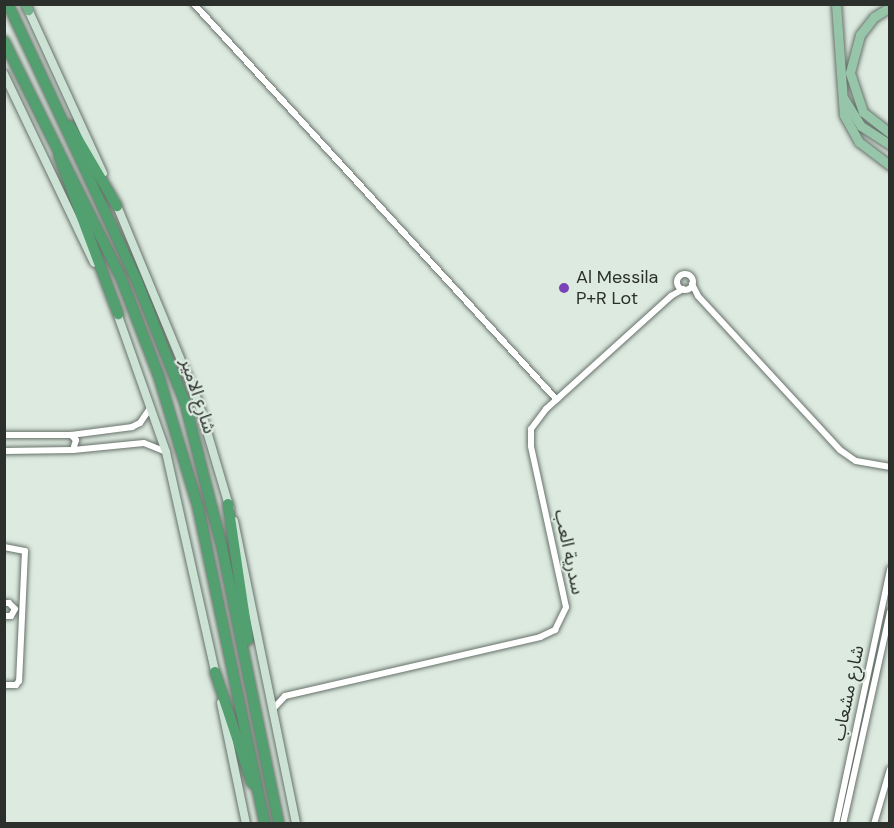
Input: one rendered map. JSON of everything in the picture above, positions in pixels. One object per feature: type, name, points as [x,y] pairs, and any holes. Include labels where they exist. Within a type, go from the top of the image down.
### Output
[{"type":"highway","name":"شارع الامير","points":[[8,4],[47,94],[137,281],[184,403],[205,470],[279,824]]},
{"type":"highway","name":"شارع الامير","points":[[4,41],[59,147],[121,278],[171,415],[198,507],[265,824]]},
{"type":"highway","points":[[47,94],[61,109],[117,206]]},
{"type":"highway","points":[[59,147],[61,168],[118,314]]},
{"type":"highway","points":[[228,504],[253,694]]},
{"type":"highway","points":[[215,672],[224,692],[244,766],[262,808]]},
{"type":"main road","points":[[836,4],[841,94],[851,131],[873,156],[890,165]]},
{"type":"main road","name":"شارع الامير","points":[[26,6],[117,206],[198,401],[243,553],[296,824]]},
{"type":"main road","points":[[890,7],[874,17],[860,34],[850,73],[863,112],[890,133]]},
{"type":"main road","points":[[4,74],[118,314],[151,401],[166,452],[246,824]]},
{"type":"main road","points":[[841,94],[861,126],[890,145]]},
{"type":"street","points":[[194,4],[556,400]]},
{"type":"street","points":[[698,296],[677,283],[685,274],[691,277],[698,296],[840,450],[856,461],[886,467],[890,472]]},
{"type":"street","name":"سدرية العب","points":[[671,296],[677,283]]},
{"type":"street","name":"سدرية العب","points":[[285,696],[540,637],[555,630],[566,607],[530,438],[535,422],[556,400],[671,296],[692,284]]},
{"type":"street","points":[[4,435],[71,435],[132,427],[146,417],[151,401]]},
{"type":"street","points":[[71,435],[77,444],[73,450]]},
{"type":"street","points":[[4,451],[73,450],[144,443],[166,452]]},
{"type":"street","points":[[4,547],[25,551],[19,681],[16,685],[4,685]]},
{"type":"street","name":"شارع مشعاب","points":[[836,824],[890,569]]},
{"type":"street","points":[[4,603],[9,603],[15,609],[10,616],[4,616]]},
{"type":"street","name":"شارع مشعاب","points":[[843,824],[890,612]]},
{"type":"street","points":[[869,667],[877,668]]},
{"type":"street","points":[[268,689],[285,696],[272,710]]},
{"type":"street","points":[[874,824],[890,769]]},
{"type":"place","name":"Al Messila P+R Lot","points":[[564,288]]}]
